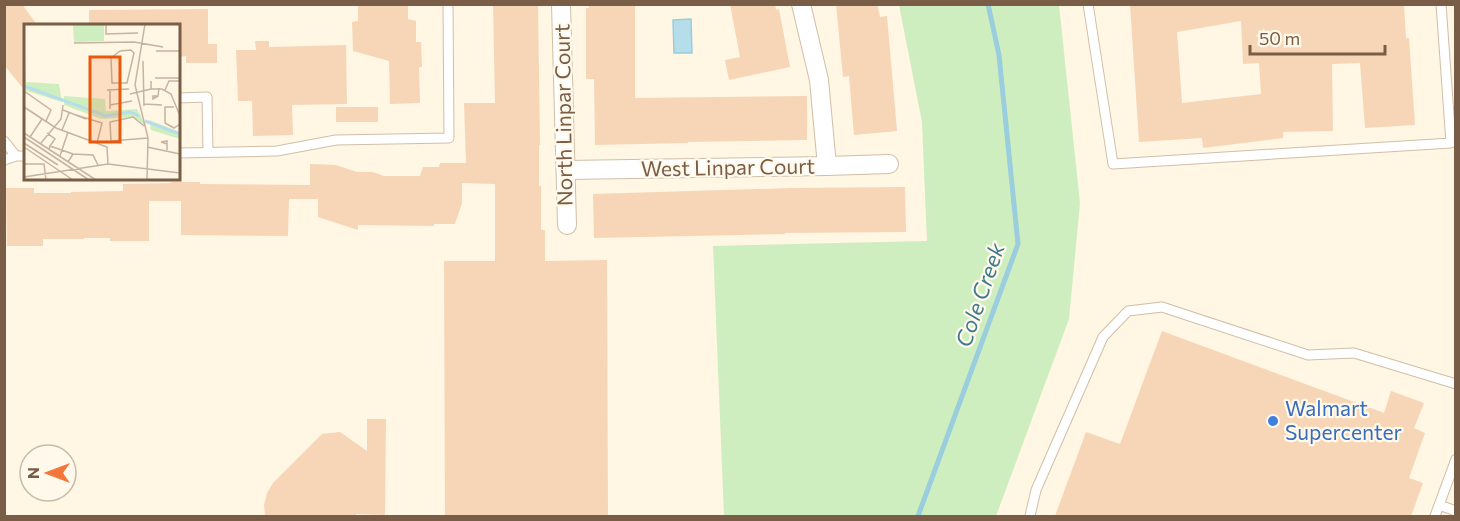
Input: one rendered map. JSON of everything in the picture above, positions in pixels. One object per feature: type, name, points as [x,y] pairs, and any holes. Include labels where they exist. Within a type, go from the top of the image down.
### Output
[{"type":"street","name":"North Linpar Court","points":[[561,4],[567,225]]},
{"type":"street","points":[[801,4],[819,80],[827,166]]},
{"type":"street","name":"West Linpar Court","points":[[566,170],[889,164]]},
{"type":"lane","points":[[180,153],[277,151],[336,140],[449,138],[448,4]]},
{"type":"lane","points":[[1088,4],[1113,164],[1451,143],[1441,4]]},
{"type":"lane","points":[[180,98],[207,98],[208,152]]},
{"type":"lane","points":[[4,141],[21,156]]},
{"type":"lane","points":[[4,160],[21,156]]},
{"type":"lane","points":[[1030,516],[1036,490],[1103,337],[1128,311],[1162,308],[1308,355],[1354,353],[1455,384]]},
{"type":"lane","points":[[1435,516],[1455,459]]},
{"type":"lane","points":[[1439,505],[1455,510]]},
{"type":"green space","points":[[899,5],[1059,5],[1080,203],[1069,319],[996,516],[724,516],[713,246],[927,241],[922,122]]},
{"type":"water","points":[[691,19],[692,53],[674,53],[673,20]]},
{"type":"building","points":[[4,4],[22,4],[37,24],[24,24],[24,90],[4,65]]},
{"type":"building","points":[[358,4],[408,4],[408,19],[416,21],[416,42],[421,42],[420,103],[390,104],[389,61],[353,51],[352,22],[358,21]]},
{"type":"building","points":[[493,4],[538,4],[539,186],[541,186],[541,230],[545,230],[545,261],[607,260],[608,516],[445,516],[444,261],[495,261],[495,184],[462,183],[462,203],[455,224],[358,225],[358,230],[318,217],[318,199],[289,199],[288,236],[181,235],[181,201],[149,201],[149,241],[110,241],[110,238],[43,239],[43,246],[7,246],[6,188],[34,188],[34,193],[71,193],[123,191],[123,184],[171,182],[310,185],[310,164],[336,165],[357,172],[373,172],[384,176],[420,176],[423,167],[439,167],[440,163],[466,163],[464,103],[495,103]]},
{"type":"building","points":[[589,4],[635,4],[635,98],[807,96],[807,140],[595,145],[594,79],[586,79],[586,8],[589,8]]},
{"type":"building","points":[[730,4],[775,4],[776,10],[779,9],[790,67],[729,80],[725,60],[740,57]]},
{"type":"building","points":[[836,4],[877,4],[880,17],[887,16],[897,131],[854,135],[849,76],[843,77]]},
{"type":"building","points":[[1130,4],[1404,4],[1406,38],[1409,38],[1415,125],[1365,128],[1360,63],[1332,64],[1333,131],[1283,132],[1283,138],[1203,148],[1202,138],[1139,142]],"holes":[[[1241,21],[1243,64],[1259,63],[1261,94],[1182,103],[1177,32]]]},
{"type":"building","points":[[208,9],[208,44],[217,44],[217,63],[186,63],[186,56],[180,57],[180,24],[89,24],[89,10]]},
{"type":"building","points":[[255,41],[269,41],[269,47],[346,45],[347,104],[292,105],[293,135],[253,136],[252,101],[238,101],[236,50],[256,50]]},
{"type":"building","points":[[336,107],[378,107],[378,122],[336,122]]},
{"type":"building","points":[[905,187],[906,232],[594,238],[593,194]]},
{"type":"building","name":"Walmart Supercenter","points":[[1162,331],[1384,413],[1391,391],[1424,403],[1414,428],[1425,433],[1409,478],[1423,483],[1411,516],[1055,516],[1086,432],[1120,444]]},
{"type":"building","points":[[367,419],[386,419],[385,515],[265,516],[264,505],[273,483],[322,434],[340,432],[367,451]]},
{"type":"waterway","name":"Cole Creek","points":[[918,516],[1018,244],[999,55],[988,4]]},
{"type":"place","name":"Walmart Supercenter","points":[[1273,421]]}]
